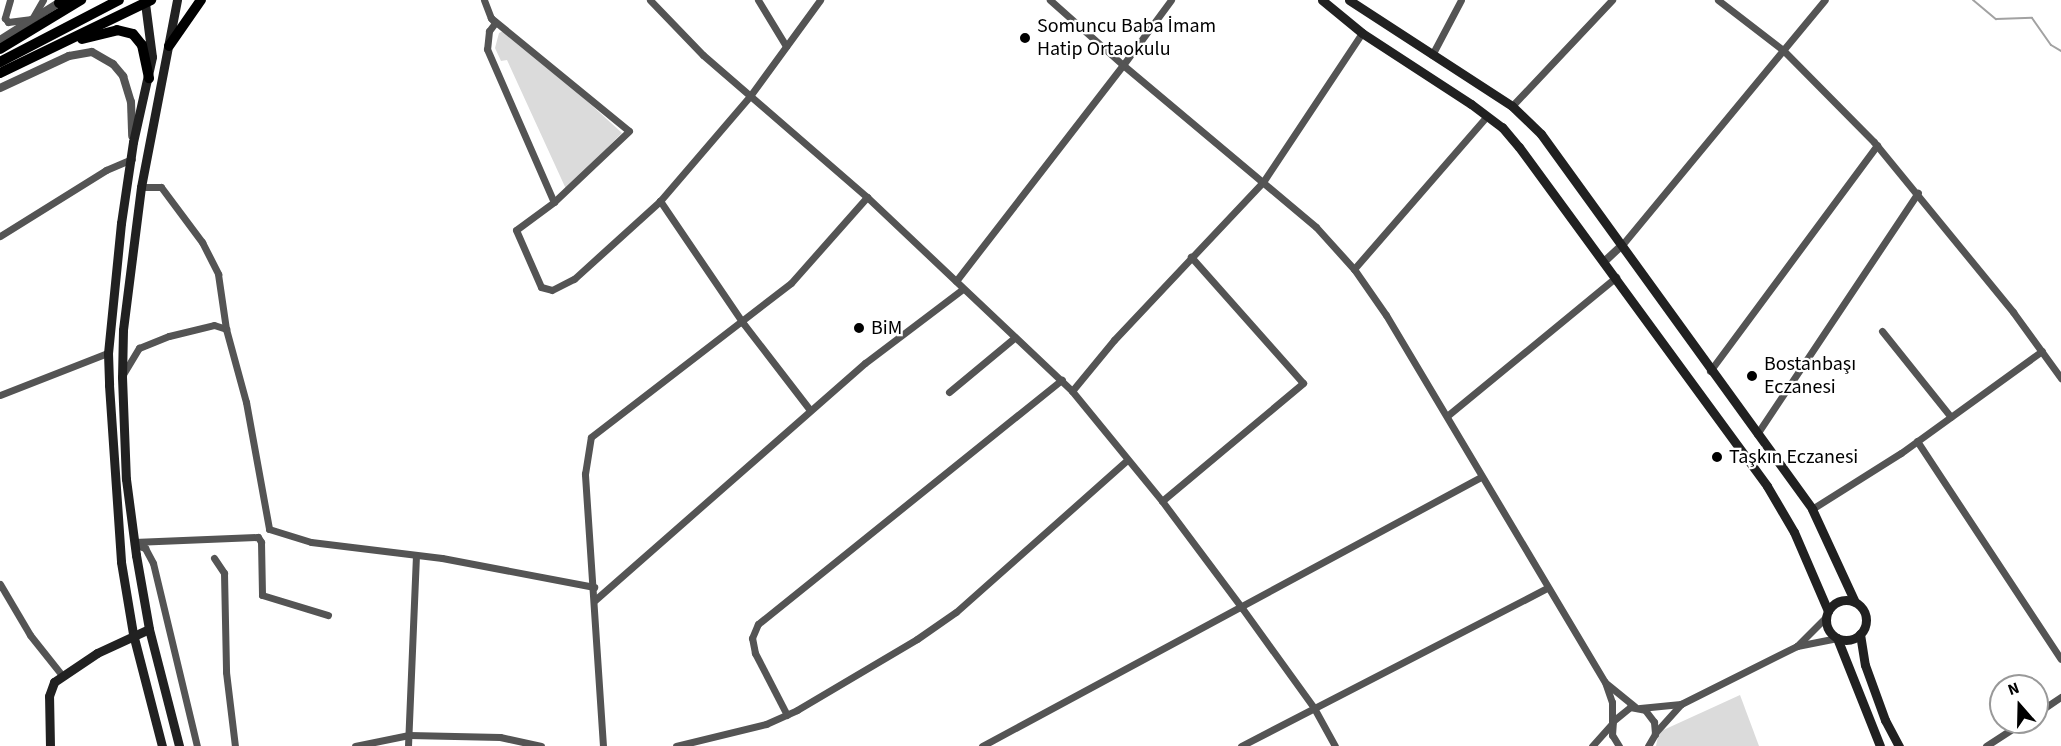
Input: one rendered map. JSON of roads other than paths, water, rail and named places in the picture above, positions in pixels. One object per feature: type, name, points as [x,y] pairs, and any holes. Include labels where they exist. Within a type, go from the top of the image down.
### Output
[{"type":"highway","points":[[0,49],[81,0]]},
{"type":"highway","points":[[0,62],[119,0]]},
{"type":"highway","points":[[169,46],[201,0]]},
{"type":"highway","points":[[0,73],[147,1]]},
{"type":"highway","points":[[61,44],[117,30],[133,34],[142,45],[149,78]]},
{"type":"main road","points":[[177,0],[141,188],[123,330],[122,377],[134,543],[149,629],[179,746]]},
{"type":"main road","points":[[1349,0],[1512,106],[1541,134],[1710,371],[1812,509],[1856,602],[1866,616],[1860,634],[1865,665],[1899,746]]},
{"type":"main road","points":[[147,1],[152,47],[149,78],[133,142],[121,224],[108,353],[112,472],[133,634],[162,746]]},
{"type":"main road","points":[[1326,1],[1362,33],[1487,116],[1519,147],[1605,261],[1767,486],[1794,532],[1827,614],[1828,629],[1837,638],[1880,746]]},
{"type":"main road","points":[[1827,614],[1837,602],[1856,602]]},
{"type":"main road","points":[[50,746],[49,696],[61,674],[133,634],[149,629]]},
{"type":"main road","points":[[1837,638],[1849,640],[1860,634]]},
{"type":"street","points":[[10,0],[5,18],[8,22],[32,19]]},
{"type":"street","points":[[32,19],[43,0]]},
{"type":"street","points":[[484,0],[495,23],[489,31],[487,49],[554,202]]},
{"type":"street","points":[[650,0],[750,96],[867,197],[1014,338],[1072,390],[1162,501],[1242,609],[1314,708],[1335,746]]},
{"type":"street","points":[[758,0],[786,46]]},
{"type":"street","points":[[491,18],[629,131],[554,202],[516,230],[532,271],[541,287],[548,291],[590,267],[660,201],[750,96],[820,0]]},
{"type":"street","points":[[1050,0],[1123,65],[1316,227],[1354,269],[1447,416],[1481,477],[1605,682],[1612,702],[1612,735],[1619,746]]},
{"type":"street","points":[[956,282],[1172,0]]},
{"type":"street","points":[[1432,55],[1461,0]]},
{"type":"street","points":[[1512,106],[1612,0]]},
{"type":"street","points":[[1718,0],[1783,50],[1877,145],[1918,193],[2061,378]]},
{"type":"street","points":[[1605,261],[1622,245],[1825,0]]},
{"type":"street","points":[[0,40],[63,1]]},
{"type":"street","points":[[1072,390],[1191,257],[1263,182],[1362,33]]},
{"type":"street","points":[[0,88],[82,51],[101,56],[123,76],[128,90],[133,142]]},
{"type":"street","points":[[1354,269],[1487,116]]},
{"type":"street","points":[[1710,371],[1877,145]]},
{"type":"street","points":[[0,236],[106,170],[132,159]]},
{"type":"street","points":[[141,188],[161,188],[202,242],[218,274],[226,330],[246,402],[269,529],[311,542],[416,556],[594,587]]},
{"type":"street","points":[[1757,434],[1918,193]]},
{"type":"street","points":[[603,746],[585,474],[586,450],[591,437],[743,323],[791,283],[867,197]]},
{"type":"street","points":[[660,201],[743,323],[810,410]]},
{"type":"street","points":[[1162,501],[1303,383],[1191,257]]},
{"type":"street","points":[[1447,416],[1616,277]]},
{"type":"street","points":[[595,600],[810,410],[963,289]]},
{"type":"street","points":[[122,377],[139,348],[169,336],[214,325],[226,330]]},
{"type":"street","points":[[1882,331],[1951,417]]},
{"type":"street","points":[[949,392],[1014,338]]},
{"type":"street","points":[[1812,509],[1917,441],[2042,351]]},
{"type":"street","points":[[0,395],[108,353]]},
{"type":"street","points":[[787,715],[755,652],[752,639],[758,624],[1062,380]]},
{"type":"street","points":[[1917,441],[2061,660]]},
{"type":"street","points":[[676,746],[766,724],[787,715],[917,639],[956,612],[1127,460]]},
{"type":"street","points":[[982,746],[1242,609],[1481,477]]},
{"type":"street","points":[[134,543],[258,537],[261,542],[262,595],[328,615]]},
{"type":"street","points":[[134,543],[145,548],[153,563],[197,746]]},
{"type":"street","points":[[408,746],[416,556]]},
{"type":"street","points":[[214,558],[224,573],[227,693],[235,746]]},
{"type":"street","points":[[0,584],[30,635],[61,674]]},
{"type":"street","points":[[1241,746],[1547,588]]},
{"type":"street","points":[[1797,646],[1827,614]]},
{"type":"street","points":[[1592,746],[1623,710],[1681,704],[1797,646],[1837,638]]},
{"type":"street","points":[[1605,682],[1638,708],[1651,715],[1655,733]]},
{"type":"street","points":[[1650,745],[1655,733],[1681,704]]},
{"type":"street","points":[[1986,746],[2004,734]]},
{"type":"street","points":[[355,746],[409,735],[500,737],[541,746]]},
{"type":"waterway","points":[[1973,0],[1996,19],[2032,18],[2051,45],[2061,51]]},
{"type":"place","name":"Somuncu Baba İmam Hatip Ortaokulu","points":[[1025,38]]},
{"type":"place","name":"BiM","points":[[859,328]]},
{"type":"place","name":"Bostanbaşı Eczanesi","points":[[1752,376]]},
{"type":"place","name":"Taşkın Eczanesi","points":[[1717,457]]}]
